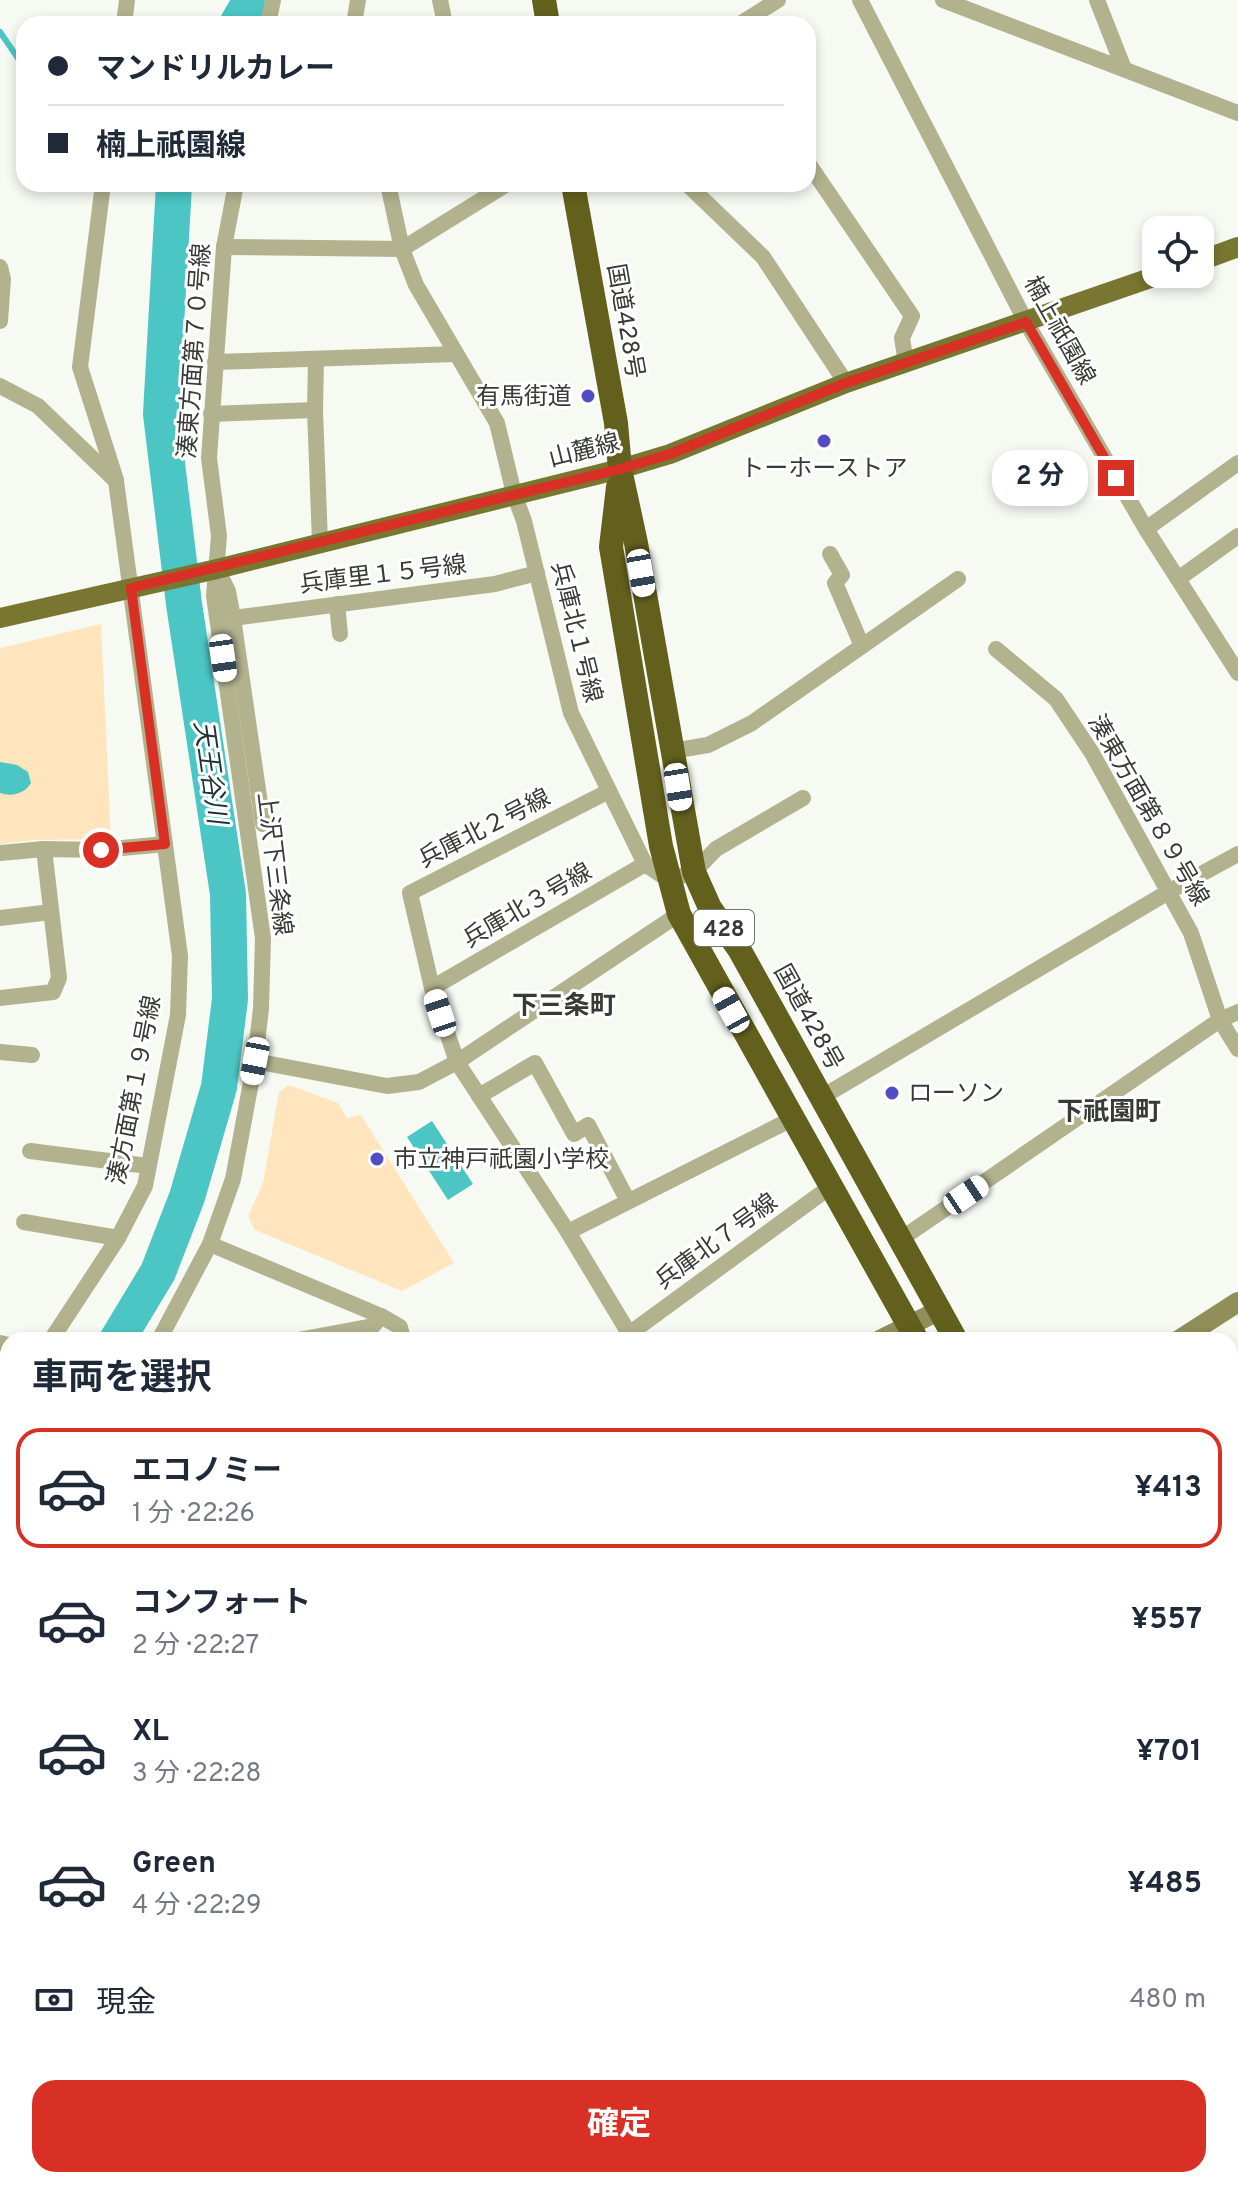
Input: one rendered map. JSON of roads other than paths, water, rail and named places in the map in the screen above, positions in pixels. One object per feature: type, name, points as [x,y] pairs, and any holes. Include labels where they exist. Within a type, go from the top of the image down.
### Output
[{"type":"highway","name":"国道428号","points":[[574,192],[616,423],[620,469],[694,872],[710,908],[739,949],[952,1332]]},
{"type":"highway","name":"国道428号","points":[[620,469],[611,547],[658,830],[679,914],[912,1332]]},
{"type":"main road","points":[[1214,256],[1238,247]]},
{"type":"main road","name":"山麓線","points":[[0,618],[217,569],[620,469],[670,454],[846,383],[1142,281]]},
{"type":"street","points":[[753,16],[778,0]]},
{"type":"street","name":"楠上祇園線","points":[[860,0],[1026,322],[1146,529],[1238,673]]},
{"type":"street","points":[[943,0],[1238,113]]},
{"type":"street","points":[[1097,0],[1124,69]]},
{"type":"street","points":[[816,175],[912,316],[902,338],[906,363]]},
{"type":"street","name":"湊方面第１９号線","points":[[56,1332],[118,1238],[145,1186],[178,1015],[180,956],[116,481],[80,367],[102,192]]},
{"type":"street","name":"湊東方面第７０号線","points":[[217,569],[219,536],[209,458],[211,414],[224,247],[234,192]]},
{"type":"street","name":"兵庫北１号線","points":[[390,192],[402,249],[416,285],[497,423],[571,713],[645,864]]},
{"type":"street","points":[[224,247],[402,249],[494,192]]},
{"type":"street","points":[[695,192],[763,257],[846,383]]},
{"type":"street","points":[[0,267],[3,279],[0,321]]},
{"type":"street","points":[[215,362],[456,354]]},
{"type":"street","points":[[316,359],[320,543]]},
{"type":"street","points":[[0,386],[38,406],[116,481]]},
{"type":"street","points":[[211,414],[315,410]]},
{"type":"street","points":[[1146,529],[1238,463]]},
{"type":"street","points":[[1178,579],[1238,536]]},
{"type":"street","points":[[830,554],[842,575],[835,583],[862,646]]},
{"type":"street","points":[[217,569],[228,591],[233,618],[263,824]]},
{"type":"street","name":"上沢下三条線","points":[[163,1332],[210,1244],[233,1179],[255,1061],[261,1008],[263,938],[214,596],[217,569]]},
{"type":"street","name":"兵庫里１５号線","points":[[233,618],[495,584],[537,573]]},
{"type":"street","points":[[672,751],[708,745],[752,723],[958,579]]},
{"type":"street","points":[[337,604],[340,634]]},
{"type":"street","name":"湊東方面第８９号線","points":[[996,649],[1056,699],[1092,753],[1191,933],[1220,1020],[1238,1049]]},
{"type":"street","name":"兵庫北２号線","points":[[609,791],[410,893],[432,988],[457,1062],[568,1232],[628,1332]]},
{"type":"street","points":[[645,864],[669,880],[694,872],[716,849],[803,798]]},
{"type":"street","points":[[0,853],[44,849],[101,850],[165,844]]},
{"type":"street","points":[[0,998],[53,992],[59,978],[44,849]]},
{"type":"street","points":[[822,1097],[1238,854]]},
{"type":"street","name":"兵庫北３号線","points":[[432,988],[645,864]]},
{"type":"street","points":[[0,918],[51,912]]},
{"type":"street","points":[[255,1061],[387,1086],[419,1082],[457,1062],[679,914]]},
{"type":"street","points":[[901,1239],[1220,1020],[1238,1012]]},
{"type":"street","points":[[1220,1020],[1238,1023]]},
{"type":"street","points":[[0,1052],[32,1055]]},
{"type":"street","points":[[479,1096],[535,1063],[574,1134],[588,1125],[628,1201]]},
{"type":"street","points":[[568,1232],[792,1119]]},
{"type":"street","points":[[30,1151],[148,1166]]},
{"type":"street","name":"兵庫北７号線","points":[[638,1332],[830,1187]]},
{"type":"street","points":[[24,1222],[118,1238]]},
{"type":"street","points":[[210,1244],[381,1316],[400,1327],[401,1332]]},
{"type":"street","points":[[1191,1332],[1238,1302]]},
{"type":"street","points":[[914,1332],[940,1310]]},
{"type":"street","points":[[341,1332],[373,1326],[381,1316]]},
{"type":"street","points":[[713,2188],[736,2188]]},
{"type":"water","points":[[0,762],[17,765],[28,772],[31,783],[25,790],[9,795],[0,793]]},
{"type":"water","points":[[432,1121],[473,1184],[448,1200],[407,1137]]},
{"type":"waterway","name":"天王谷川","points":[[242,16],[251,0]]},
{"type":"waterway","points":[[0,32],[16,55]]},
{"type":"waterway","name":"天王谷川","points":[[122,1332],[158,1272],[187,1197],[219,1087],[230,999],[228,894],[184,604],[161,414],[174,192]]},
{"type":"place","name":"有馬街道","points":[[588,396]]},
{"type":"place","name":"トーホーストア","points":[[824,441]]},
{"type":"place","name":"ローソン","points":[[892,1093]]},
{"type":"place","name":"市立神戸祇園小学校","points":[[377,1159]]},
{"type":"district","name":"下三条町","points":[[564,1005]]},
{"type":"district","name":"下祇園町","points":[[1109,1111]]}]
